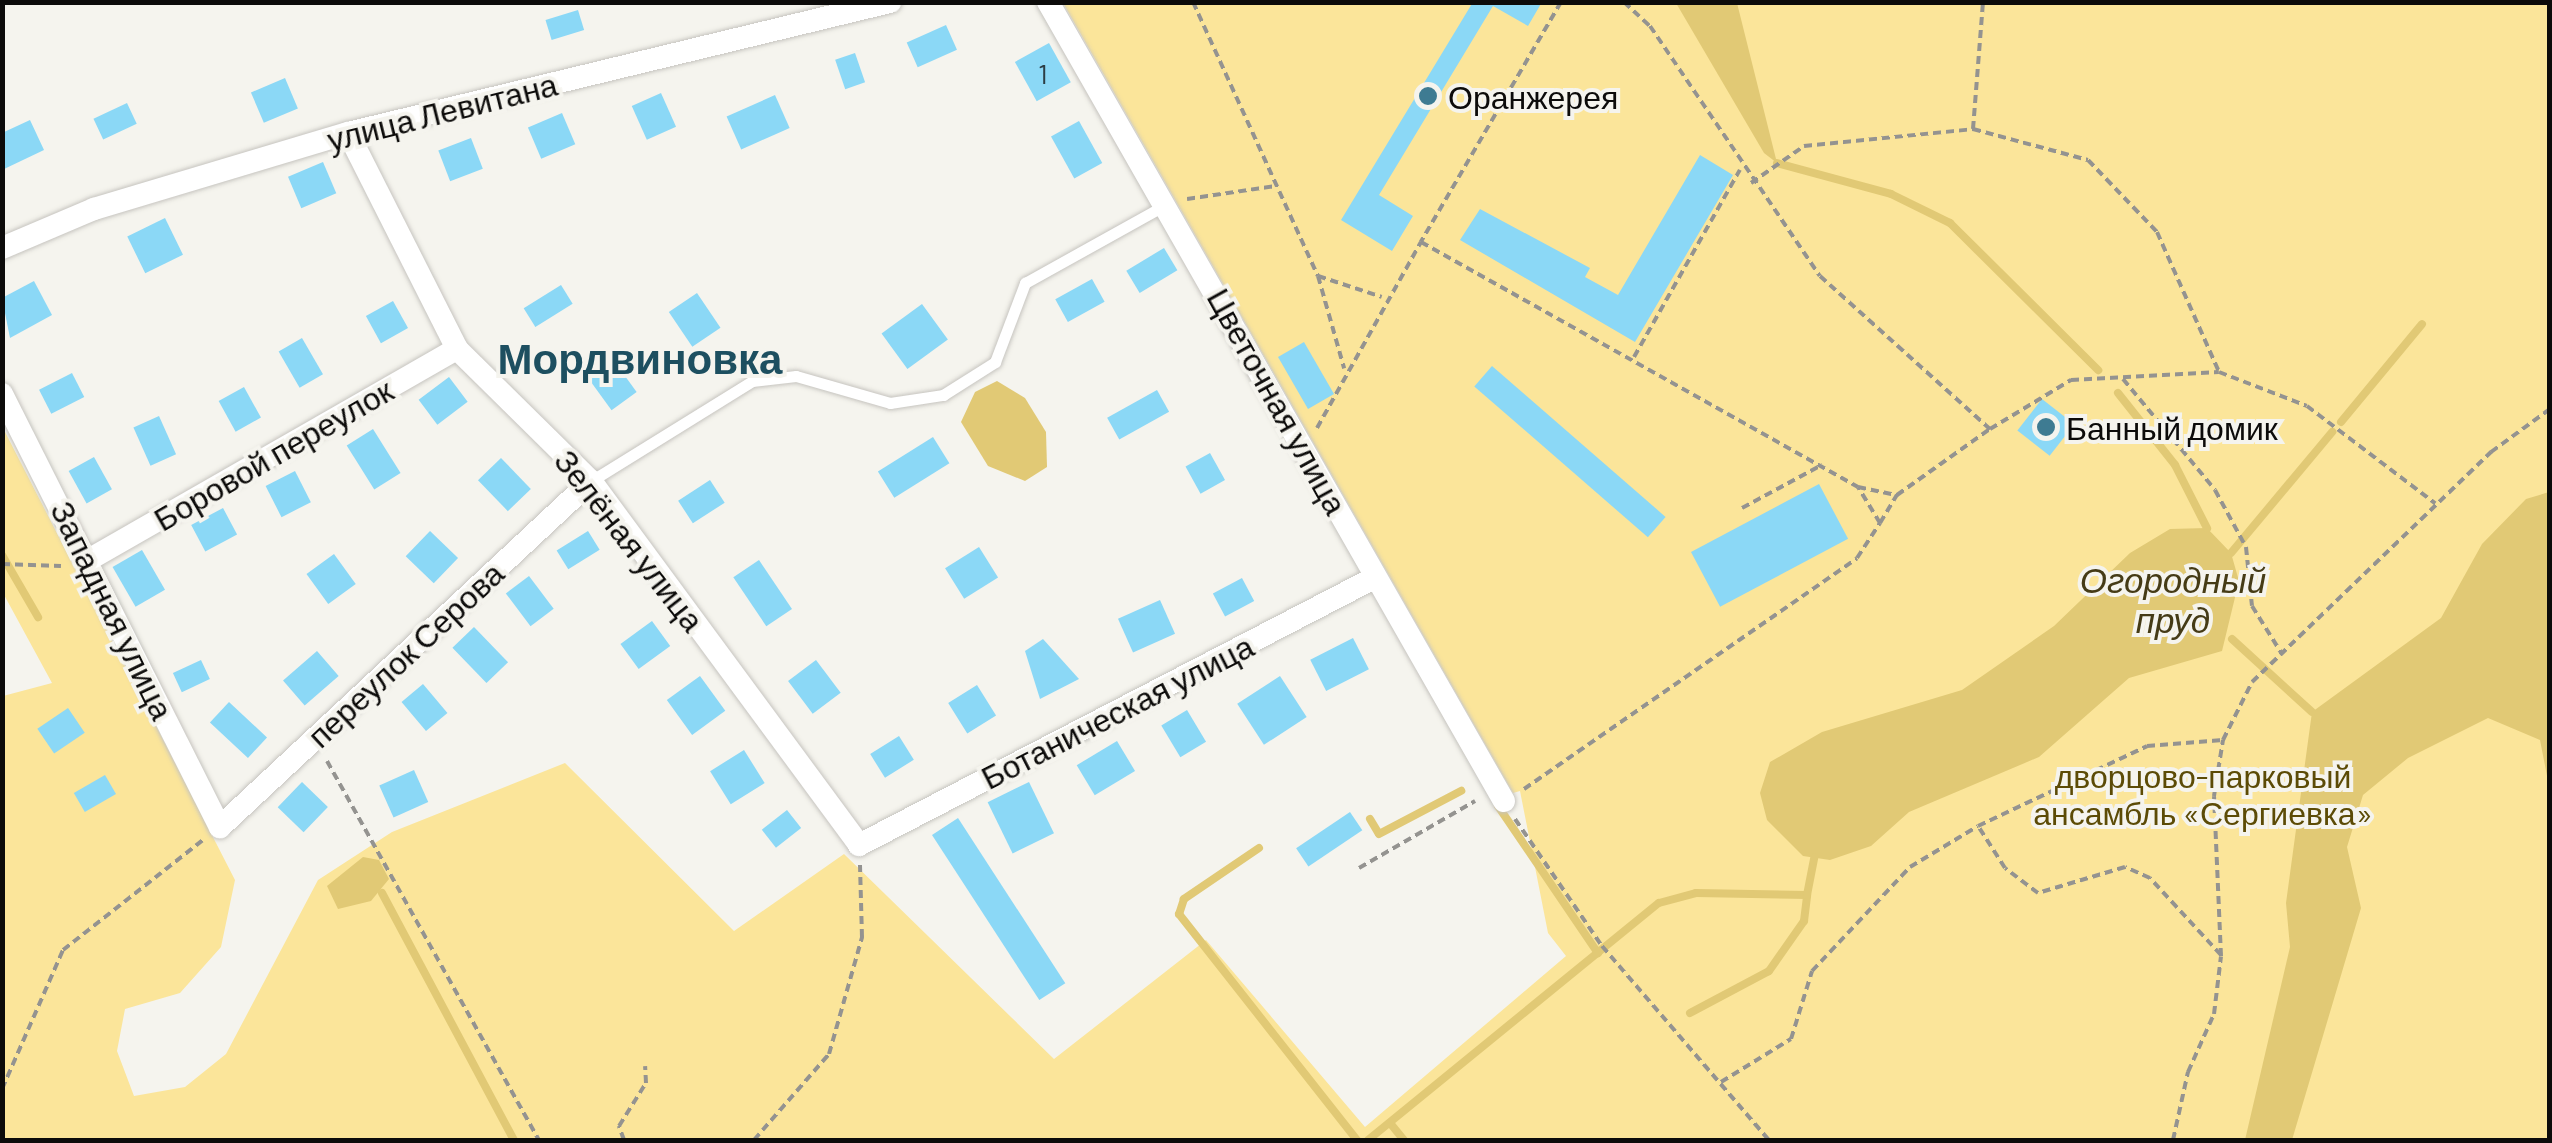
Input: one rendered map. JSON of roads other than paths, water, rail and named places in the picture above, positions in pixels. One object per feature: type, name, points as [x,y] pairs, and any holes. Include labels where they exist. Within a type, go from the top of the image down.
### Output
[{"type":"street","name":"улица Левитана","points":[[2,248],[94,209],[348,133],[890,2]]},
{"type":"street","name":"Цветочная улица","points":[[1048,2],[1171,203],[1500,795]]},
{"type":"street","name":"Зелёная улица","points":[[348,133],[457,348],[591,481],[858,845]]},
{"type":"street","name":"Боровой переулок","points":[[90,559],[457,348]]},
{"type":"street","name":"Западная улица","points":[[2,394],[90,559],[220,828]]},
{"type":"street","name":"переулок Серова","points":[[220,828],[591,481]]},
{"type":"street","name":"Ботаническая улица","points":[[858,845],[1376,576]]},
{"type":"lane","points":[[591,481],[752,381],[796,376],[890,402],[943,395],[994,362],[1025,282],[1171,203]]},
{"type":"water","points":[[1676,3],[1737,3],[1777,163],[1764,153]]},
{"type":"water","points":[[997,381],[1025,398],[1046,432],[1047,467],[1025,481],[988,466],[961,422],[975,392]]},
{"type":"water","points":[[2549,492],[2549,786],[2540,740],[2488,718],[2408,758],[2363,795],[2347,847],[2361,908],[2292,1140],[2245,1140],[2290,947],[2286,903],[2312,712],[2441,618],[2482,544],[2526,499]]},
{"type":"water","name":"Огородный пруд","points":[[2207,528],[2231,553],[2239,581],[2222,651],[2129,678],[2039,757],[1909,812],[1871,846],[1830,860],[1803,856],[1767,820],[1760,793],[1770,762],[1822,732],[1962,690],[2054,626],[2130,553],[2170,529]]},
{"type":"water","points":[[363,857],[379,860],[389,879],[371,901],[338,909],[327,886]]},
{"type":"waterway","points":[[1777,163],[1891,194],[1950,223],[2098,370]]},
{"type":"waterway","points":[[2341,422],[2422,324]]},
{"type":"waterway","points":[[2118,393],[2175,465],[2207,528]]},
{"type":"waterway","points":[[2231,553],[2332,432]]},
{"type":"waterway","points":[[2,555],[38,617]]},
{"type":"waterway","points":[[2232,639],[2312,712]]},
{"type":"waterway","points":[[1370,819],[1379,834],[1461,791]]},
{"type":"waterway","points":[[1498,806],[1598,953]]},
{"type":"waterway","points":[[1259,848],[1184,899],[1179,914],[1357,1140]]},
{"type":"waterway","points":[[1368,1140],[1659,903],[1696,893],[1807,895],[1814,858]]},
{"type":"waterway","points":[[382,893],[514,1140]]},
{"type":"waterway","points":[[1690,1013],[1769,971],[1804,921],[1807,895]]},
{"type":"waterway","points":[[1390,1123],[1404,1140]]},
{"type":"place","name":"Оранжерея","points":[[1428,96]]},
{"type":"place","name":"Банный домик","points":[[2046,427]]},
{"type":"district","name":"Мордвиновка","points":[[640,357]]},
{"type":"park label","name":"дворцово-парковый ансамбль «Сергиевка»","points":[[2203,794]]}]
